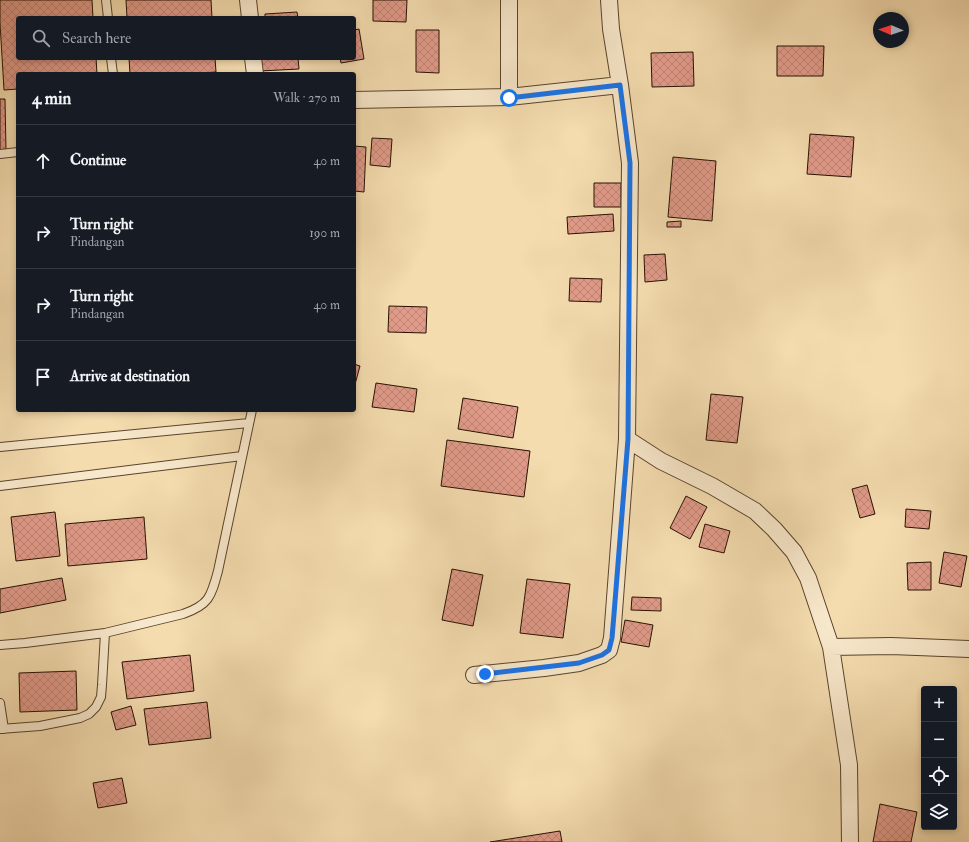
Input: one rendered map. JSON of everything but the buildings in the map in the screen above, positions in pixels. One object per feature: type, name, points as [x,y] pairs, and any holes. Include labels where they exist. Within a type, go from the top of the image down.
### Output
[{"type":"street","points":[[248,0],[250,16]]},
{"type":"street","points":[[508,0],[509,98]]},
{"type":"street","points":[[474,675],[579,663],[602,655],[609,650],[612,638],[628,439],[630,163],[611,28],[609,0]]},
{"type":"street","points":[[254,60],[255,72]]},
{"type":"street","points":[[356,100],[509,98],[620,85]]},
{"type":"street","points":[[628,439],[661,461],[712,486],[755,511],[774,529],[794,552],[808,578],[831,647],[849,765],[850,842]]},
{"type":"street","points":[[831,647],[891,646],[969,649]]},
{"type":"lane","points":[[106,0],[108,16]]},
{"type":"lane","points":[[111,60],[112,72]]},
{"type":"lane","points":[[0,154],[16,152]]},
{"type":"lane","points":[[0,645],[105,633],[183,614],[202,605],[213,591],[252,412]]},
{"type":"lane","points":[[0,447],[249,423]]},
{"type":"lane","points":[[0,486],[242,456]]},
{"type":"lane","points":[[0,703],[2,729],[40,726],[80,718],[89,714],[96,707],[101,697],[105,633]]},
{"type":"route","points":[[485,674],[579,663],[602,655],[609,650],[612,638],[628,439],[630,163],[620,85],[509,98]]}]
